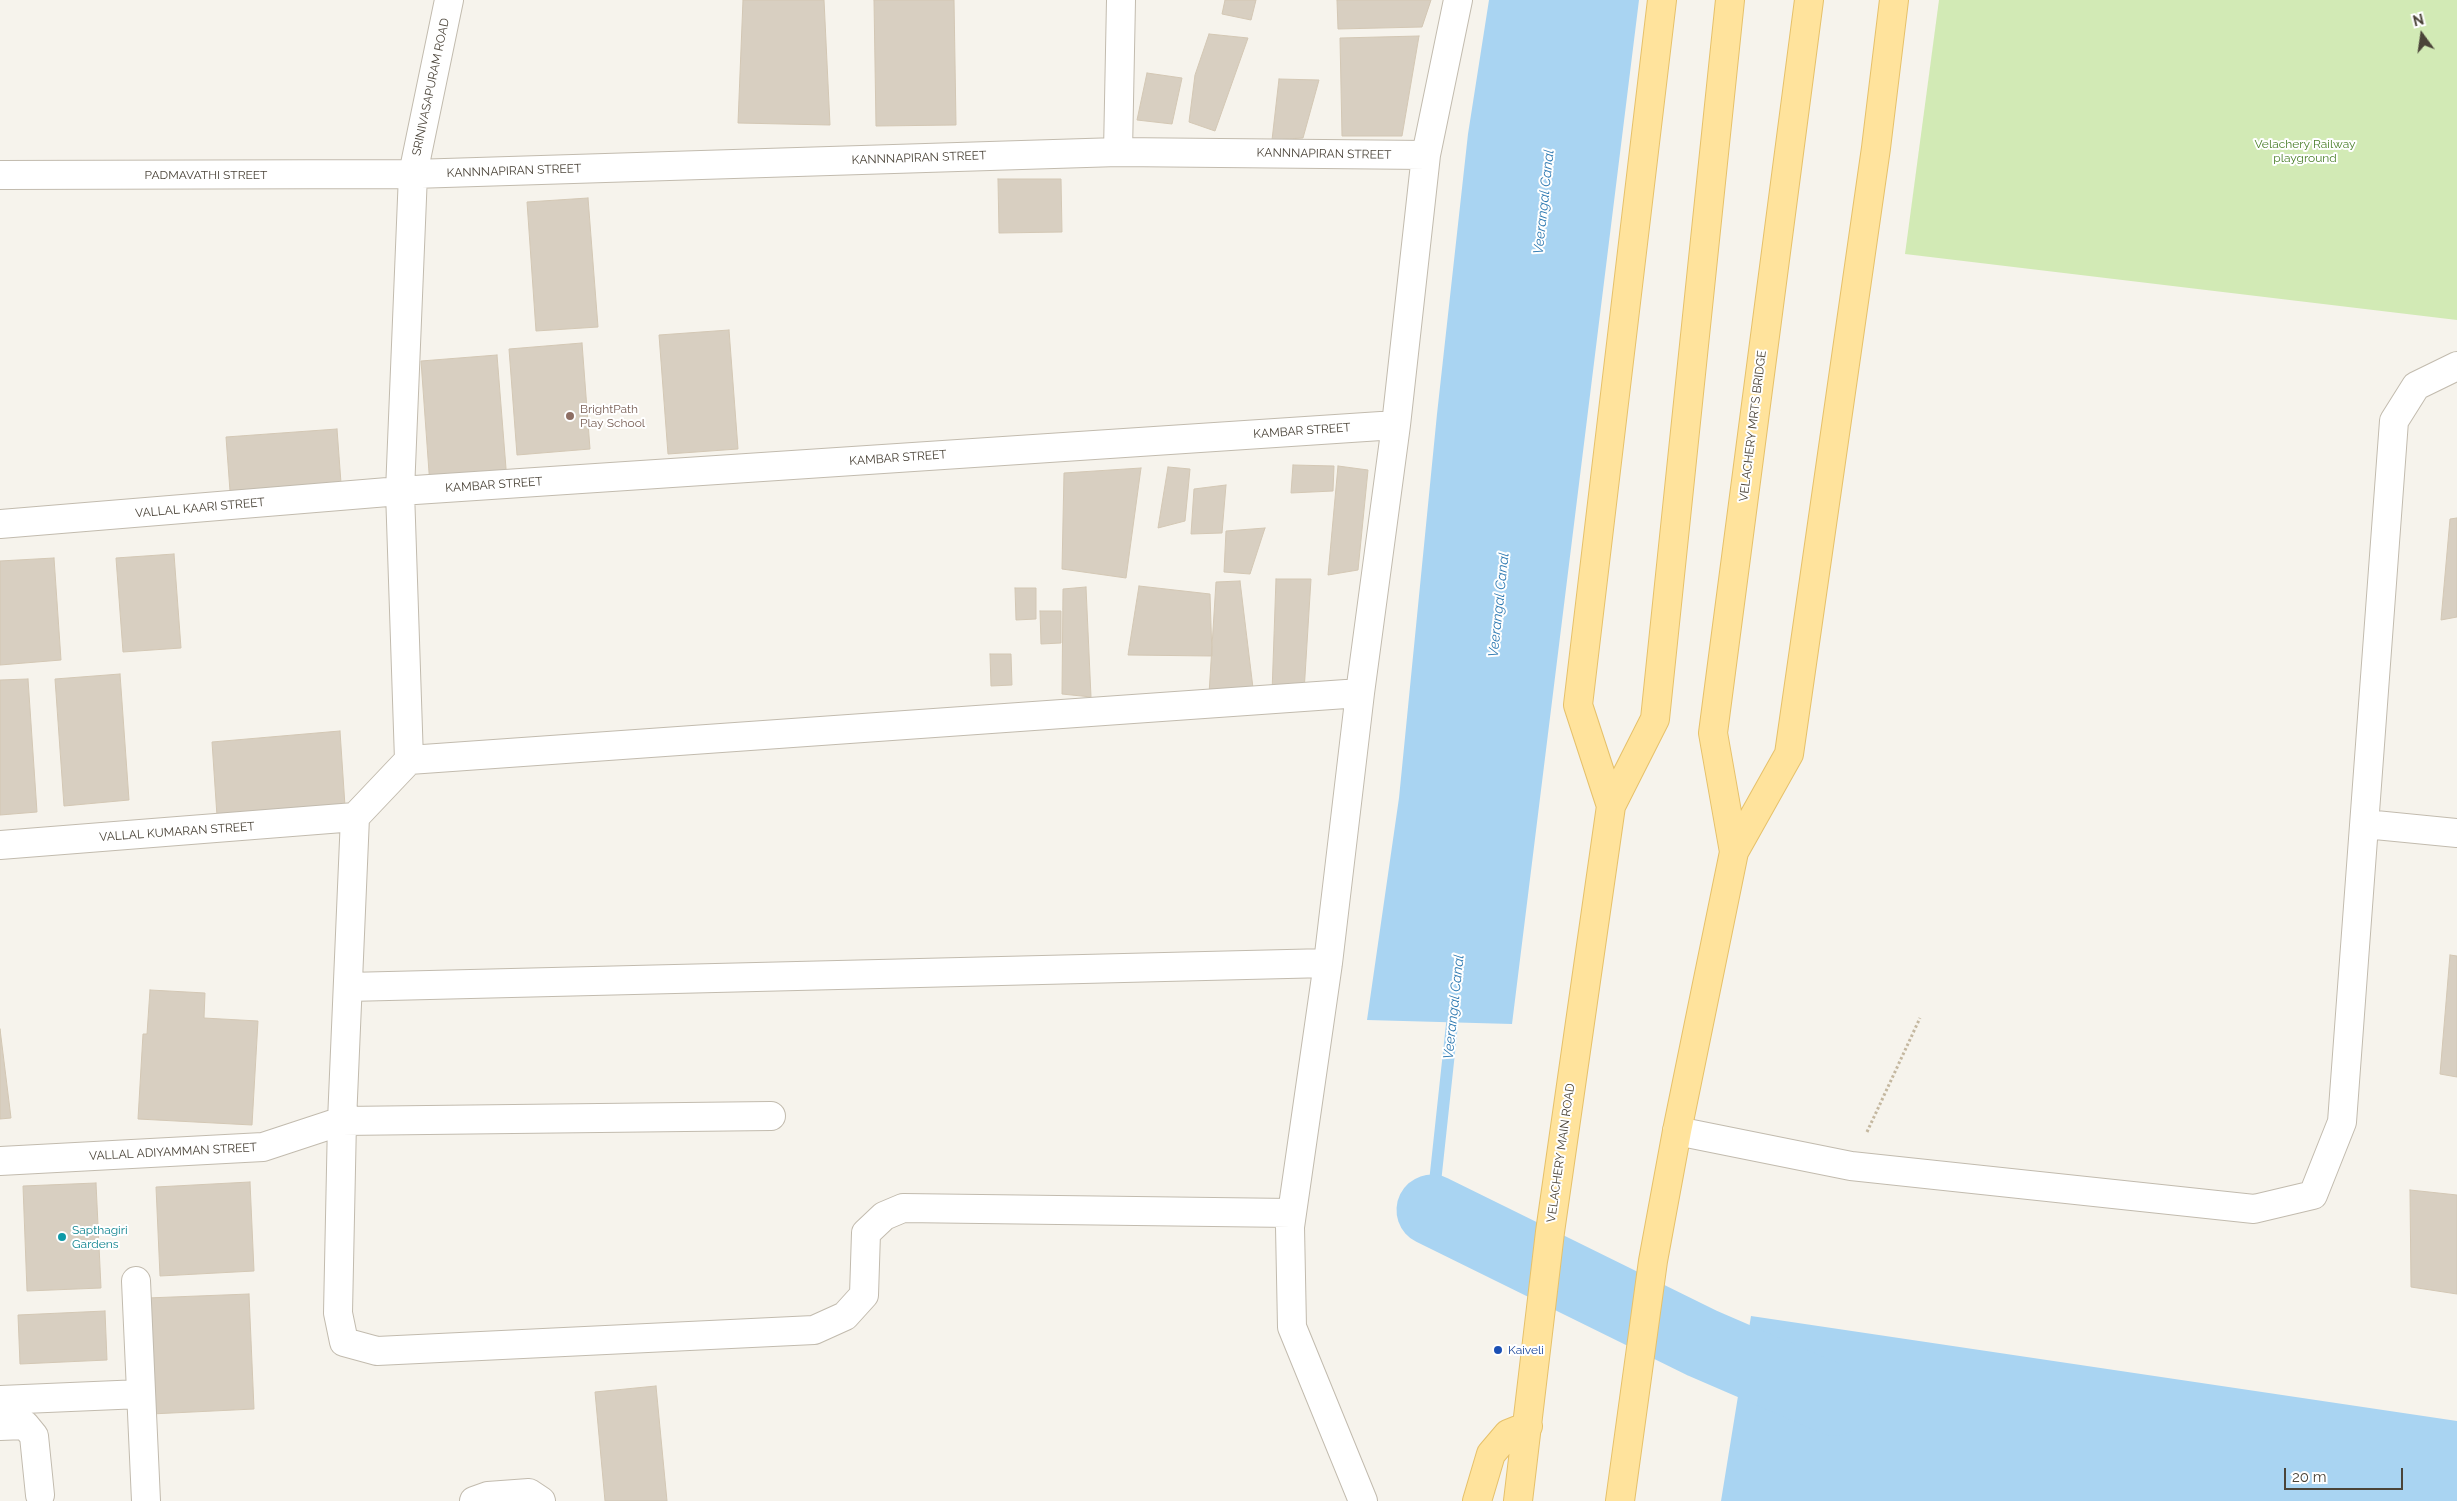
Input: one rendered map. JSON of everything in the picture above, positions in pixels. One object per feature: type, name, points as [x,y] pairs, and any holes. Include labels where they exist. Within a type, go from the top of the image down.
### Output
[{"type":"main road","points":[[1611,806],[1578,705],[1662,0]]},
{"type":"main road","points":[[1611,806],[1655,719],[1730,0]]},
{"type":"main road","name":"VELACHERY MRTS BRIDGE","points":[[1734,852],[1713,733],[1809,0]]},
{"type":"main road","points":[[1620,1501],[1654,1261],[1677,1131],[1734,852],[1789,754],[1876,148],[1894,0]]},
{"type":"main road","name":"VELACHERY MAIN ROAD","points":[[1518,1501],[1550,1232],[1611,806]]},
{"type":"main road","points":[[1477,1501],[1490,1454],[1508,1434],[1528,1426]]},
{"type":"street","name":"SRINIVASAPURAM ROAD","points":[[410,760],[400,491],[413,174],[449,0]]},
{"type":"street","points":[[1118,152],[1121,0]]},
{"type":"street","points":[[1363,1501],[1292,1328],[1291,1213],[1328,963],[1360,694],[1396,425],[1426,155],[1458,0]]},
{"type":"street","name":"KANNNAPIRAN STREET","points":[[413,174],[1118,152],[1426,155]]},
{"type":"street","name":"PADMAVATHI STREET","points":[[0,175],[413,174]]},
{"type":"street","points":[[1677,1131],[1851,1166],[2254,1209],[2313,1195],[2342,1122],[2394,421],[2416,386],[2457,366]]},
{"type":"street","name":"KAMBAR STREET","points":[[400,491],[1396,425]]},
{"type":"street","name":"VALLAL KAARI STREET","points":[[0,524],[400,491]]},
{"type":"street","points":[[1291,1213],[903,1208],[884,1216],[866,1233],[864,1295],[845,1316],[814,1330],[377,1351],[344,1342],[338,1313],[342,1121],[355,817],[410,760],[1360,694]]},
{"type":"street","name":"VALLAL KUMARAN STREET","points":[[0,845],[355,817]]},
{"type":"street","points":[[2365,824],[2457,833]]},
{"type":"street","points":[[348,987],[1328,963]]},
{"type":"street","name":"VALLAL ADIYAMMAN STREET","points":[[0,1161],[263,1147],[342,1121],[771,1116]]},
{"type":"street","points":[[136,1281],[146,1501]]},
{"type":"street","points":[[0,1400],[141,1394]]},
{"type":"street","points":[[0,1426],[25,1425],[34,1436],[40,1495]]},
{"type":"street","points":[[474,1501],[488,1496],[529,1493],[541,1501]]},
{"type":"path","points":[[1851,1166],[1920,1018]]},
{"type":"green space","name":"Velachery Railway playground","points":[[1939,0],[2457,0],[2457,320],[1905,254]]},
{"type":"water","points":[[1489,0],[1639,0],[1512,1024],[1367,1020],[1399,798],[1437,414],[1468,134]]},
{"type":"water","points":[[1751,1316],[2457,1421],[2457,1501],[1721,1501]]},
{"type":"building","points":[[743,0],[824,0],[830,125],[738,123]]},
{"type":"building","points":[[874,0],[954,0],[956,125],[876,126]]},
{"type":"building","points":[[1225,0],[1256,0],[1251,20],[1222,14]]},
{"type":"building","points":[[1337,0],[1431,0],[1422,27],[1338,29]]},
{"type":"building","points":[[1209,34],[1248,38],[1215,131],[1189,122],[1195,75]]},
{"type":"building","points":[[1419,36],[1402,136],[1342,136],[1340,38]]},
{"type":"building","points":[[1147,73],[1182,78],[1172,124],[1137,120]]},
{"type":"building","points":[[1279,79],[1319,80],[1303,138],[1272,140]]},
{"type":"building","points":[[998,179],[1061,179],[1062,232],[999,233]]},
{"type":"building","points":[[588,198],[598,327],[536,331],[527,202]]},
{"type":"building","points":[[729,330],[738,449],[668,454],[659,335]]},
{"type":"building","points":[[582,343],[590,449],[517,455],[509,349]]},
{"type":"building","points":[[497,355],[507,481],[430,486],[421,361]]},
{"type":"building","points":[[337,429],[341,483],[230,491],[226,437]]},
{"type":"building","points":[[1293,465],[1334,466],[1333,491],[1291,493]]},
{"type":"building","points":[[1338,466],[1368,470],[1358,570],[1328,575]]},
{"type":"building","points":[[1168,467],[1190,469],[1185,521],[1158,528]]},
{"type":"building","points":[[1141,468],[1126,578],[1062,569],[1064,473]]},
{"type":"building","points":[[1226,485],[1222,533],[1191,534],[1194,489]]},
{"type":"building","points":[[2457,518],[2457,617],[2441,620],[2450,519]]},
{"type":"building","points":[[1265,528],[1250,574],[1224,572],[1226,531]]},
{"type":"building","points":[[174,554],[181,648],[123,652],[116,558]]},
{"type":"building","points":[[54,558],[61,660],[0,665],[0,561]]},
{"type":"building","points":[[1276,579],[1311,579],[1304,692],[1272,693]]},
{"type":"building","points":[[1240,581],[1253,688],[1209,694],[1216,582]]},
{"type":"building","points":[[1139,586],[1210,594],[1212,656],[1128,655]]},
{"type":"building","points":[[1086,587],[1091,697],[1062,694],[1063,589]]},
{"type":"building","points":[[1015,588],[1036,588],[1036,619],[1016,620]]},
{"type":"building","points":[[1040,611],[1061,611],[1061,643],[1041,644]]},
{"type":"building","points":[[990,654],[1011,654],[1012,685],[991,686]]},
{"type":"building","points":[[120,674],[129,800],[64,806],[55,679]]},
{"type":"building","points":[[28,679],[37,812],[0,815],[0,680]]},
{"type":"building","points":[[340,731],[345,806],[217,816],[212,742]]},
{"type":"building","points":[[2450,955],[2457,956],[2457,1077],[2440,1074]]},
{"type":"building","points":[[150,990],[205,993],[204,1018],[258,1021],[252,1125],[138,1119],[143,1034],[147,1034]]},
{"type":"building","points":[[0,1029],[11,1118],[0,1119]]},
{"type":"building","points":[[250,1182],[254,1271],[160,1276],[156,1187]]},
{"type":"building","name":"Sapthagiri Gardens","points":[[96,1183],[101,1288],[27,1291],[23,1186]]},
{"type":"building","points":[[2410,1190],[2457,1195],[2457,1294],[2411,1287]]},
{"type":"building","points":[[249,1294],[254,1409],[151,1414],[147,1298]]},
{"type":"building","points":[[105,1311],[107,1360],[20,1364],[18,1315]]},
{"type":"building","points":[[656,1386],[667,1501],[605,1501],[595,1392]]},
{"type":"waterway","name":"Veerangal Canal","points":[[1432,1210],[1454,1006]]},
{"type":"waterway","points":[[1432,1210],[1702,1343],[1834,1400]]},
{"type":"place","name":"BrightPath Play School","points":[[570,416]]},
{"type":"place","name":"Sapthagiri Gardens","points":[[62,1237]]},
{"type":"place","name":"Kaiveli","points":[[1498,1350]]}]
